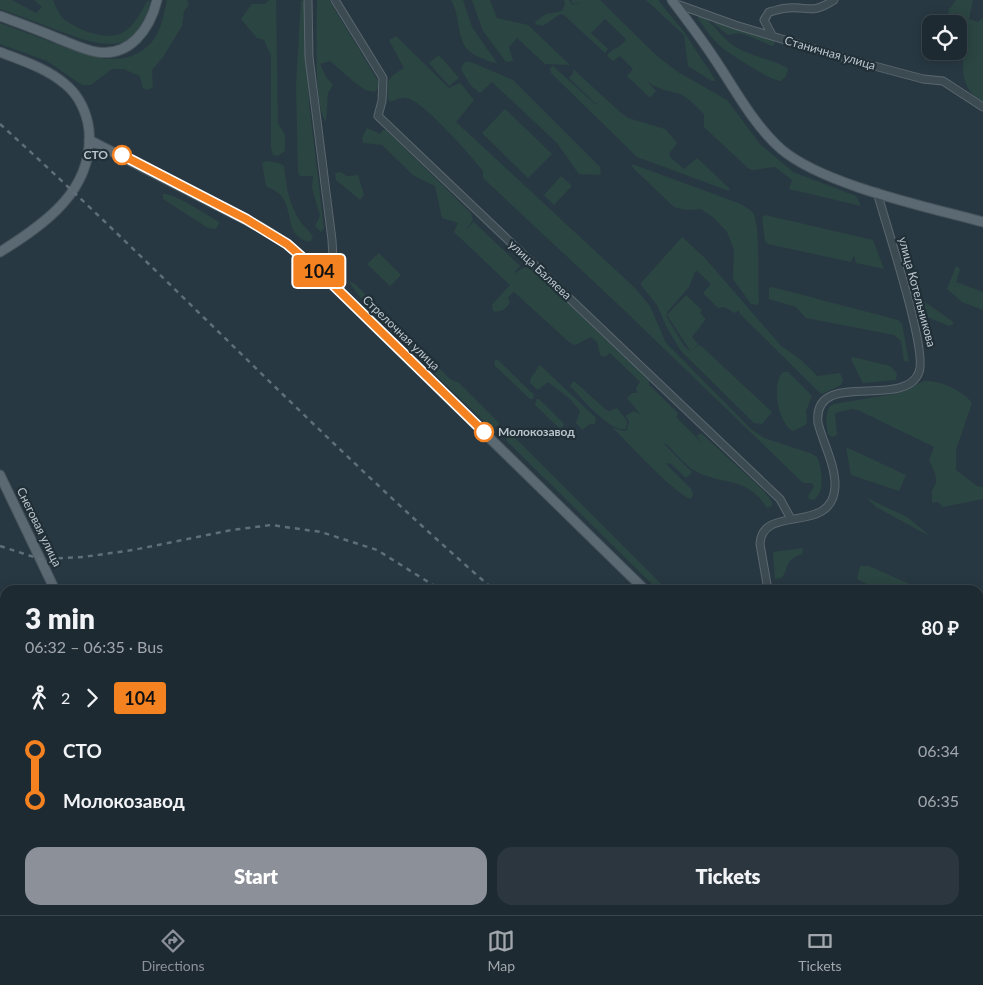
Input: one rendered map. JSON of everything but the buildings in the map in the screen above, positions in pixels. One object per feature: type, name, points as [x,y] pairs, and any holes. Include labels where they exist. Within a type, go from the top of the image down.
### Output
[{"type":"main road","points":[[0,16],[87,49],[109,52],[123,48],[142,35],[157,0]]},
{"type":"main road","points":[[673,1],[707,46],[755,120],[782,150],[818,172],[877,192],[983,222]]},
{"type":"main road","points":[[0,52],[42,69],[70,88],[86,113],[90,140],[86,167],[81,180],[67,200],[35,228],[0,252]]},
{"type":"main road","name":"Стрелочная улица","points":[[90,140],[260,226],[287,244],[329,281],[640,585]]},
{"type":"main road","name":"Снеговая улица","points":[[0,475],[53,585]]},
{"type":"street","points":[[308,0],[309,57],[332,240],[333,257],[329,281]]},
{"type":"street","name":"улица Баляева","points":[[335,0],[382,75],[384,83],[378,116],[780,499],[791,519]]},
{"type":"street","points":[[772,35],[764,20],[769,12],[789,8],[807,10],[825,6],[834,0]]},
{"type":"street","name":"Станичная улица","points":[[673,1],[852,60],[923,79],[943,81],[983,107]]},
{"type":"street","name":"улица Котельникова","points":[[767,585],[760,536],[764,530],[772,524],[791,519],[806,518],[819,513],[826,508],[834,495],[834,479],[818,423],[817,413],[823,400],[832,394],[904,386],[917,377],[921,367],[918,336],[877,192]]},
{"type":"green space","points":[[0,0],[12,0],[36,13],[42,7],[34,0],[53,0],[61,16],[71,24],[93,34],[110,36],[117,35],[128,29],[147,1],[150,1],[144,21],[136,34],[125,41],[113,44],[84,40],[0,9]]},
{"type":"green space","points":[[167,0],[187,0],[189,5],[184,11],[182,26],[163,57],[152,70],[153,87],[147,90],[143,88],[140,76],[123,69],[112,69],[91,85],[82,85],[47,61],[0,44],[0,23],[91,56],[116,59],[129,57],[140,52],[154,39],[162,23]]},
{"type":"green space","points":[[269,0],[276,0],[278,123],[285,135],[285,151],[278,156],[273,155],[271,148],[271,56],[264,40],[257,38],[241,19],[252,4],[265,4]]},
{"type":"green space","points":[[301,0],[306,3],[309,103],[324,228],[321,232],[315,226],[320,216],[312,188],[313,176],[300,176],[298,172],[296,85]]},
{"type":"green space","points":[[317,0],[329,0],[380,84],[375,92],[365,90],[330,61],[320,64],[326,77],[333,85],[328,93],[326,122],[319,100],[317,83]]},
{"type":"green space","points":[[451,0],[463,0],[472,27],[497,63],[479,57],[465,47],[455,8]]},
{"type":"green space","points":[[472,0],[490,0],[497,18],[528,25],[570,65],[545,64],[517,38],[509,47],[513,61],[506,62],[483,31]]},
{"type":"green space","points":[[564,0],[569,0],[572,5],[581,2],[572,4],[571,0],[600,0],[657,56],[678,72],[727,100],[760,144],[793,172],[856,196],[861,206],[789,189],[792,180],[775,167],[749,169],[704,127],[704,114],[687,98],[659,88],[647,81],[656,91],[650,98],[627,76],[633,69],[620,56],[613,61],[607,56],[611,51],[622,45],[626,39],[605,19],[591,33],[608,49],[605,53],[564,15],[560,14],[543,26],[535,24],[536,21],[546,14],[562,11],[565,4]]},
{"type":"green space","points":[[646,0],[658,0],[684,32],[716,81],[712,81],[688,66],[684,35]]},
{"type":"green space","points":[[956,0],[973,0],[969,19],[978,22],[983,18],[983,102],[968,88],[964,76],[963,60],[967,60],[967,15],[948,15],[949,9]]},
{"type":"green space","points":[[699,14],[708,20],[734,46],[786,67],[788,69],[786,76],[781,81],[776,80],[725,50],[705,29],[698,18]]},
{"type":"green space","points":[[715,21],[773,39],[775,44],[772,46],[738,33],[728,35],[714,24]]},
{"type":"green space","points":[[396,36],[449,88],[460,83],[474,100],[456,122],[634,287],[650,306],[666,343],[751,429],[764,438],[817,457],[822,486],[814,500],[809,499],[808,496],[814,487],[812,483],[803,483],[624,310],[483,178],[483,171],[435,118],[414,101],[406,98],[390,102],[387,92],[389,80],[394,74],[404,68],[389,40]]},
{"type":"green space","points":[[439,55],[459,78],[449,86],[429,63]]},
{"type":"green space","points":[[465,62],[471,62],[513,80],[600,167],[601,175],[579,174],[557,143],[492,82],[480,93],[471,86],[461,68]]},
{"type":"green space","points":[[553,66],[596,105],[599,101],[596,104],[569,78],[573,73],[573,69],[628,118],[665,129],[677,143],[669,154],[670,157],[684,169],[697,158],[729,188],[729,191],[637,157],[551,73],[550,68]]},
{"type":"green space","points":[[505,109],[552,154],[528,178],[482,133]]},
{"type":"green space","points":[[367,128],[380,134],[383,130],[386,130],[471,213],[473,220],[466,230],[474,222],[520,266],[513,274],[525,267],[535,272],[649,380],[649,385],[678,413],[676,417],[702,443],[697,436],[701,433],[764,491],[772,502],[772,506],[767,508],[752,491],[743,486],[697,472],[684,463],[665,443],[692,472],[686,478],[671,464],[665,463],[692,490],[693,496],[690,499],[683,495],[663,478],[613,428],[627,430],[629,421],[625,416],[634,411],[641,415],[627,398],[632,393],[637,393],[636,388],[640,382],[610,353],[605,357],[600,355],[597,342],[591,337],[575,345],[569,342],[514,292],[508,297],[510,302],[505,308],[501,311],[493,311],[492,305],[510,285],[454,232],[458,223],[442,218],[435,186],[414,176],[382,145],[363,143],[362,138]]},
{"type":"green space","points":[[266,161],[279,163],[284,166],[291,201],[296,215],[313,237],[310,242],[296,235],[286,203],[277,192],[266,186],[262,163]]},
{"type":"green space","points":[[632,164],[741,204],[753,213],[758,242],[759,302],[757,305],[751,304],[733,279],[734,250],[727,232],[714,218],[701,209],[686,210],[674,207],[633,168]]},
{"type":"green space","points":[[341,172],[347,176],[358,175],[364,195],[360,200],[336,180],[335,173]]},
{"type":"green space","points":[[561,176],[572,186],[554,205],[544,195]]},
{"type":"green space","points":[[163,194],[168,194],[182,200],[218,221],[216,229],[208,228],[163,199]]},
{"type":"green space","points":[[765,215],[873,240],[884,269],[856,263],[854,255],[851,262],[768,244],[765,241],[762,217]]},
{"type":"green space","points":[[682,237],[704,257],[781,346],[809,367],[817,376],[840,373],[843,380],[841,385],[822,394],[819,392],[740,314],[739,310],[735,313],[724,307],[718,308],[703,293],[711,284],[697,271],[689,287],[668,311],[666,316],[684,346],[691,352],[698,345],[701,346],[772,412],[762,424],[754,423],[681,351],[666,326],[657,305],[641,285]]},
{"type":"green space","points":[[379,253],[401,275],[390,286],[367,264]]},
{"type":"green space","points":[[956,266],[960,269],[956,282],[983,292],[983,310],[962,302],[947,289]]},
{"type":"green space","points":[[350,281],[451,380],[458,382],[499,423],[497,427],[489,426],[412,352],[354,290]]},
{"type":"green space","points":[[772,287],[898,320],[902,324],[909,362],[904,361],[901,341],[894,335],[806,318],[796,307],[769,299],[769,288]]},
{"type":"green space","points":[[908,290],[954,324],[949,326],[915,312]]},
{"type":"green space","points":[[686,295],[702,310],[700,313],[706,319],[692,337],[698,344],[691,352],[667,315]]},
{"type":"green space","points":[[853,357],[890,366],[897,373],[896,380],[863,383],[851,359]]},
{"type":"green space","points":[[495,360],[498,360],[534,395],[533,399],[530,399],[494,365]]},
{"type":"green space","points":[[540,365],[596,418],[595,424],[590,424],[582,430],[576,423],[580,411],[569,398],[548,382],[538,390],[530,383],[531,378]]},
{"type":"green space","points":[[783,372],[788,372],[812,396],[806,411],[807,424],[793,431],[783,420],[778,403],[777,385]]},
{"type":"green space","points":[[574,381],[605,409],[609,411],[617,408],[627,421],[626,429],[612,426],[596,413],[570,386]]},
{"type":"green space","points":[[924,381],[937,382],[957,390],[972,403],[956,450],[956,470],[977,486],[983,487],[983,499],[943,507],[938,502],[932,503],[932,490],[936,479],[929,460],[934,447],[858,410],[852,409],[835,413],[837,435],[832,437],[828,434],[826,418],[829,407],[834,404],[899,393]]},
{"type":"green space","points":[[536,399],[539,399],[564,424],[563,427],[559,428],[535,405]]},
{"type":"green space","points":[[508,431],[662,585],[653,585],[507,441],[504,434]]},
{"type":"green space","points":[[846,447],[906,475],[899,491],[851,475]]},
{"type":"green space","points":[[867,498],[907,517],[931,537],[876,507]]},
{"type":"green space","points":[[803,548],[802,554],[790,561],[782,578],[775,579],[773,552]]},
{"type":"green space","points":[[860,566],[869,566],[912,585],[868,585],[857,579]]},
{"type":"railway","points":[[0,124],[124,240],[368,476],[488,585]]},
{"type":"railway","points":[[0,546],[40,559],[83,557],[133,550],[232,530],[271,525],[321,532],[377,550],[433,585]]},
{"type":"bus line","name":"104","points":[[122,155],[260,226],[287,244],[307,260],[484,432]]},
{"type":"place","name":"СТО","points":[[122,155]]},
{"type":"place","name":"Молокозавод","points":[[484,432]]}]
